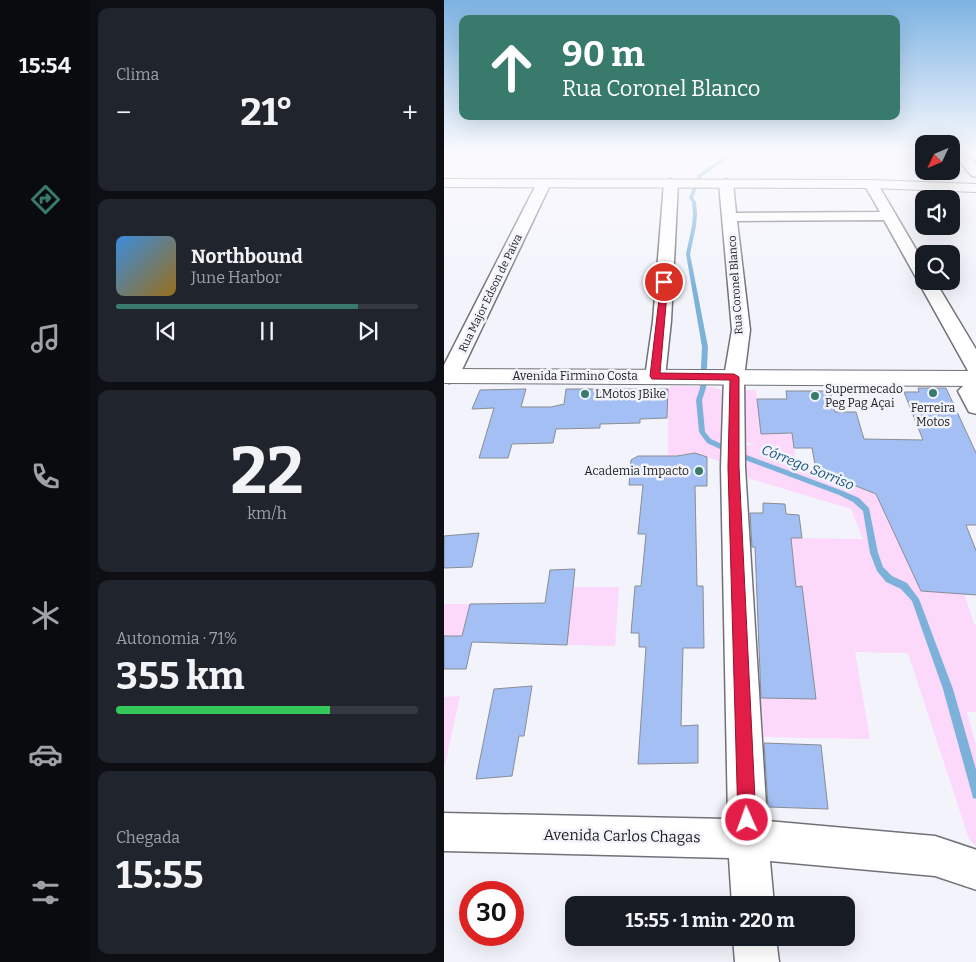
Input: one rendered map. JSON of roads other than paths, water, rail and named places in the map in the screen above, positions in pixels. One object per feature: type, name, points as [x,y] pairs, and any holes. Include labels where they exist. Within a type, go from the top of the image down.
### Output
[{"type":"street","name":"Rua Major Edson de Paiva","points":[[445,385],[537,198]]},
{"type":"street","points":[[655,376],[677,198]]},
{"type":"street","name":"Rua Coronel Blanco","points":[[725,198],[730,217],[741,330],[729,377],[734,457],[748,839],[752,896]]},
{"type":"street","points":[[879,198],[915,261]]},
{"type":"street","points":[[730,217],[889,216]]},
{"type":"street","points":[[931,290],[976,369]]},
{"type":"street","name":"Avenida Firmino Costa","points":[[445,385],[655,376],[976,379]]},
{"type":"street","points":[[976,384],[969,391],[976,407]]},
{"type":"street","name":"Avenida Carlos Chagas","points":[[444,832],[748,839],[935,856],[976,870]]},
{"type":"street","points":[[756,946],[757,962]]},
{"type":"waterway","name":"Córrego Sorriso","points":[[691,198],[694,202],[695,214],[688,254],[705,347],[703,388],[699,400],[702,432],[709,441],[739,455],[841,493],[856,500],[866,510],[874,553],[880,569],[889,579],[904,586],[915,599],[948,689],[977,794]]},
{"type":"place","name":"Ferreira Motos","points":[[933,393]]},
{"type":"place","name":"LMotos JBike","points":[[585,394]]},
{"type":"place","name":"Supermecado Peg Pag Açai","points":[[815,396]]},
{"type":"place","name":"Academia Impacto","points":[[699,471]]}]
